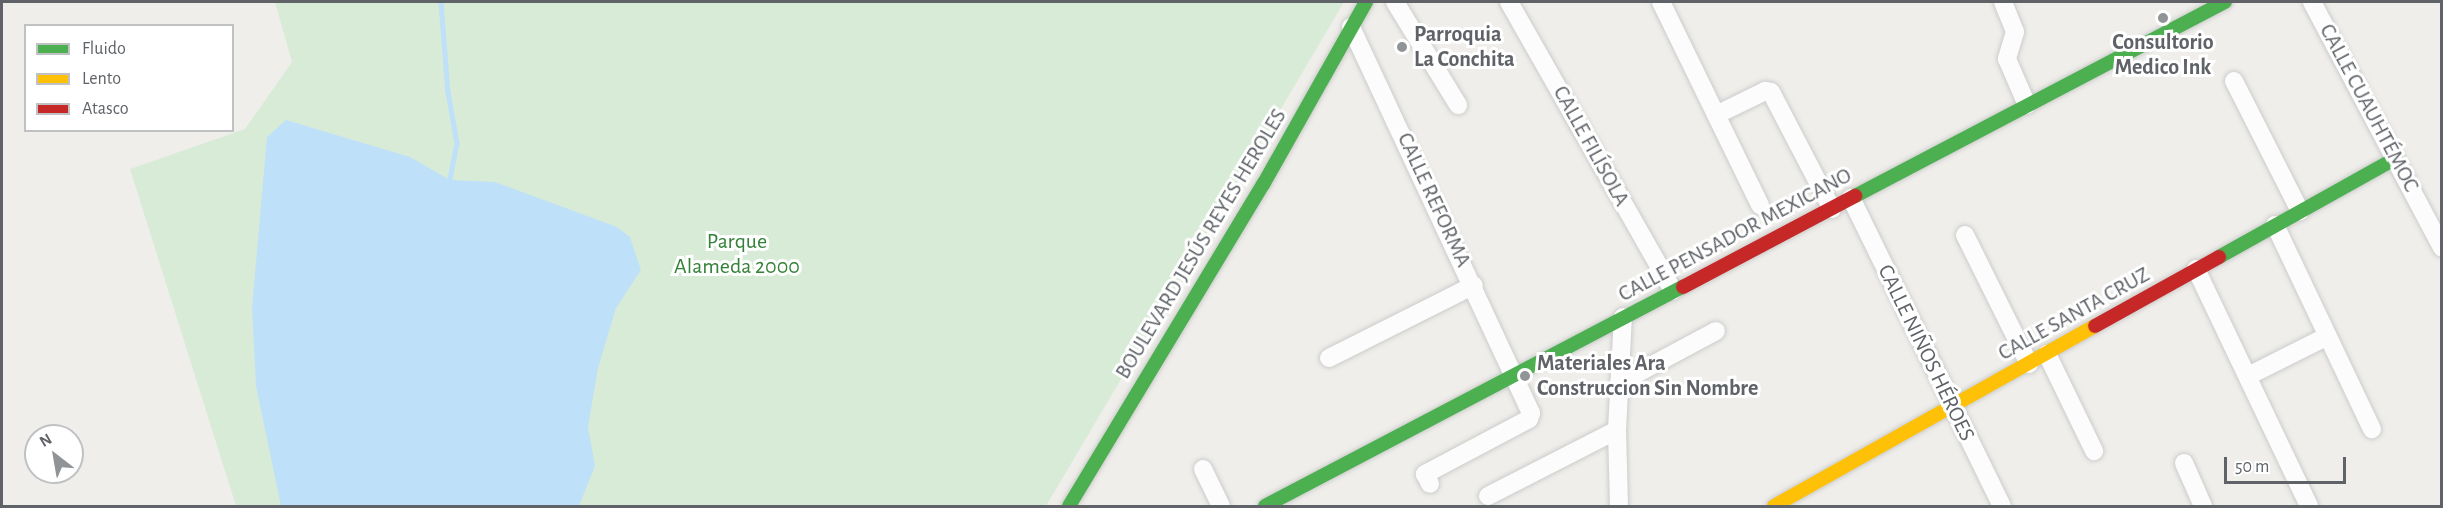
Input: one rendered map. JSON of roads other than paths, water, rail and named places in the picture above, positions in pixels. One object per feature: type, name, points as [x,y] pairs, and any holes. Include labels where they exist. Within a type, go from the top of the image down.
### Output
[{"type":"main road","name":"BOULEVARD JESÚS REYES HEROLES","points":[[1069,507],[1264,183],[1366,2]]},
{"type":"main road","name":"CALLE PENSADOR MEXICANO","points":[[1265,507],[2224,2]]},
{"type":"main road","name":"CALLE SANTA CRUZ","points":[[1774,507],[2396,158]]},
{"type":"street","points":[[1395,2],[1458,105]]},
{"type":"street","name":"CALLE FILÍSOLA","points":[[1509,2],[1672,291]]},
{"type":"street","points":[[1661,2],[1760,205]]},
{"type":"street","points":[[2003,2],[2015,32],[2007,59],[2027,105]]},
{"type":"street","name":"CALLE CUAUHTÉMOC","points":[[2312,2],[2440,238]]},
{"type":"street","name":"CALLE REFORMA","points":[[1351,27],[1474,285],[1512,376],[1531,413],[1529,418],[1428,479]]},
{"type":"street","points":[[2234,81],[2300,211]]},
{"type":"street","points":[[1716,115],[1765,91],[1771,92],[1832,209]]},
{"type":"street","name":"CALLE NIÑOS HÉROES","points":[[1851,198],[1951,407],[2002,507]]},
{"type":"street","points":[[2275,225],[2372,429]]},
{"type":"street","points":[[1965,235],[2029,364]]},
{"type":"street","points":[[2196,269],[2309,507]]},
{"type":"street","points":[[1329,358],[1474,285]]},
{"type":"street","points":[[1619,507],[1617,430],[1623,317]]},
{"type":"street","points":[[1619,383],[1716,331]]},
{"type":"street","points":[[2248,376],[2328,336]]},
{"type":"street","points":[[2047,354],[2094,451]]},
{"type":"street","points":[[1488,496],[1617,430]]},
{"type":"street","points":[[2184,463],[2202,506]]},
{"type":"street","points":[[1203,469],[1221,507]]},
{"type":"water","points":[[286,120],[410,157],[450,180],[495,182],[617,227],[630,237],[641,270],[616,308],[598,368],[588,427],[595,466],[579,506],[281,506],[256,386],[252,308],[267,137]]},
{"type":"waterway","points":[[441,2],[448,92],[457,143],[450,180]]},
{"type":"place","name":"Consultorio Medico Ink","points":[[2163,18]]},
{"type":"place","name":"Parroquia La Conchita","points":[[1402,47]]},
{"type":"place","name":"Materiales Ara Construccion Sin Nombre","points":[[1525,376]]},
{"type":"park label","name":"Parque Alameda 2000","points":[[737,254]]}]
